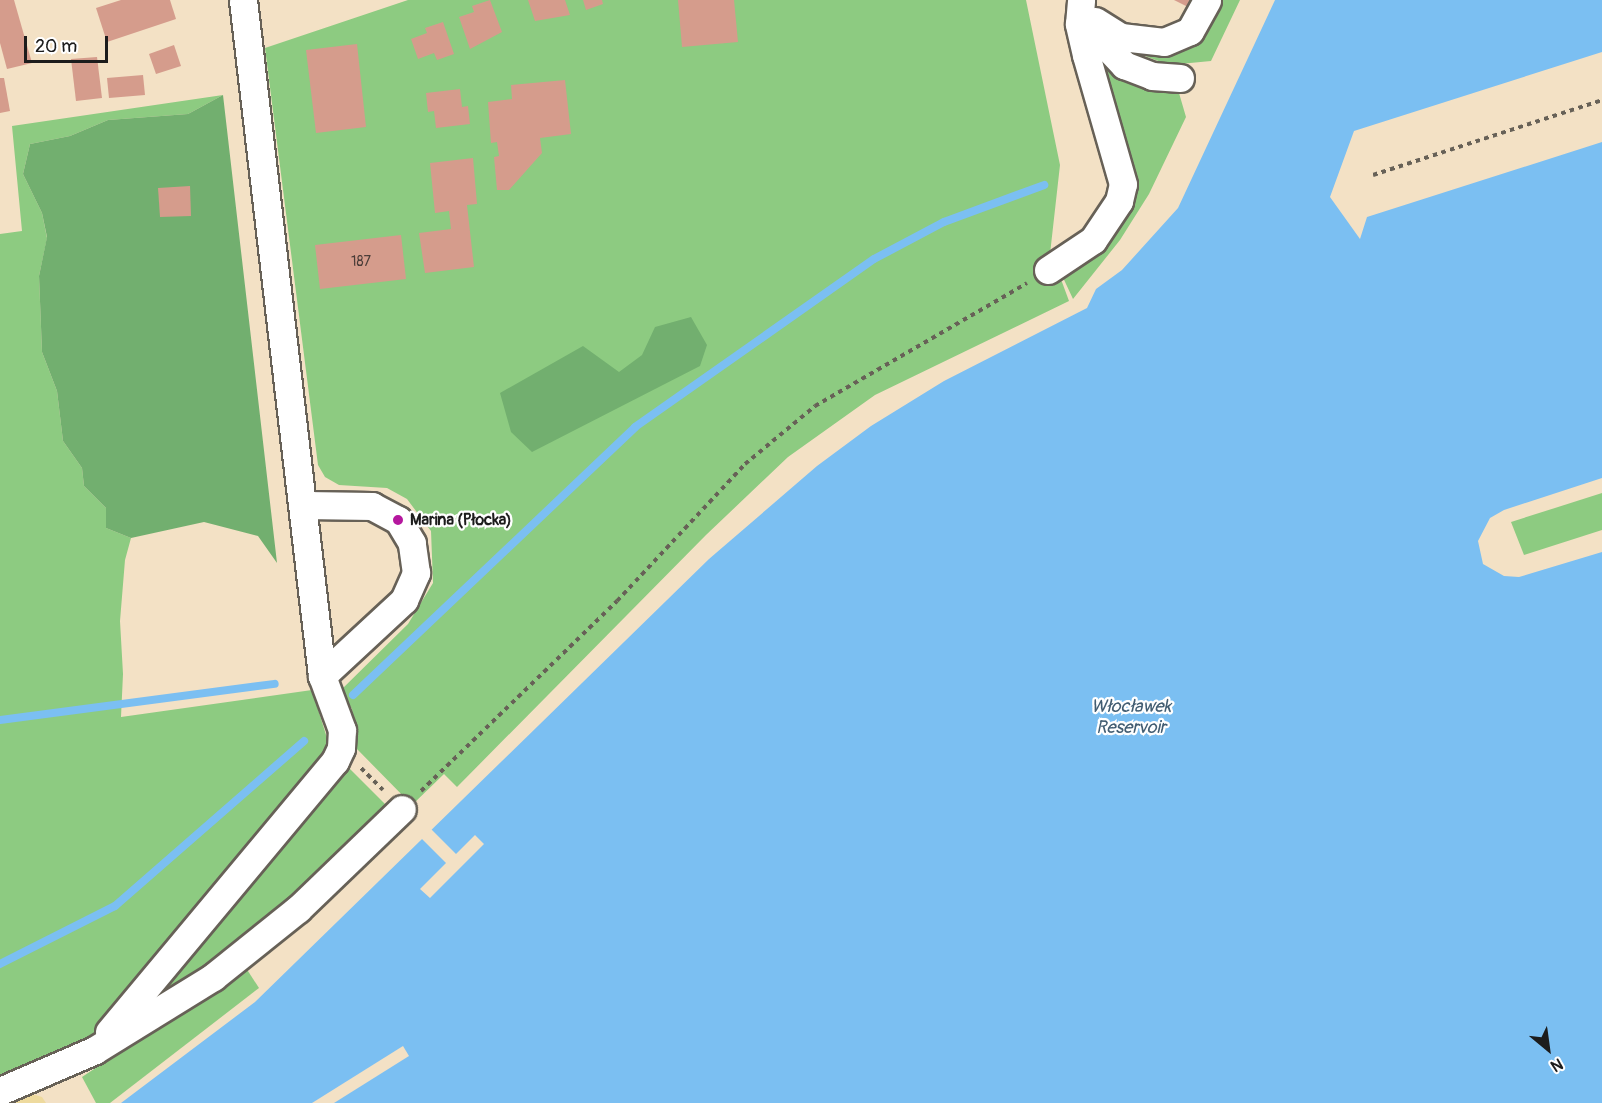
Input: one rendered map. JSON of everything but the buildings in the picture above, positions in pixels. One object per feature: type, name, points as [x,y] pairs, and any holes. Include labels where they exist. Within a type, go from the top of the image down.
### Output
[{"type":"lane","points":[[94,1050],[341,748],[342,730],[322,676],[305,505],[243,0]]},
{"type":"lane","points":[[1089,7],[1121,37],[1164,42],[1190,30],[1208,0]]},
{"type":"lane","points":[[1089,7],[1110,50],[1124,65],[1152,75],[1180,78]]},
{"type":"lane","points":[[1048,270],[1093,240],[1119,201],[1123,184],[1079,24],[1089,7]]},
{"type":"lane","points":[[305,505],[372,506],[398,520],[412,543],[416,573],[404,600],[322,676]]},
{"type":"lane","points":[[0,1091],[94,1050],[249,950],[298,909],[402,809]]},
{"type":"path","points":[[1373,175],[1602,100]]},
{"type":"path","points":[[341,748],[402,809],[617,601],[745,464],[815,406],[1048,270]]},
{"type":"green space","points":[[408,0],[1026,0],[1060,165],[1049,263],[1062,282],[1069,301],[875,395],[788,457],[706,535],[457,787],[444,774],[412,805],[356,748],[352,709],[340,691],[408,624],[433,583],[431,531],[407,499],[387,488],[339,485],[325,477],[318,465],[265,48]]},
{"type":"green space","points":[[1215,0],[1240,0],[1211,61],[1169,65],[1129,50],[1175,51],[1192,46]]},
{"type":"green space","points":[[1107,68],[1147,89],[1179,93],[1186,117],[1149,194],[1120,240],[1073,299],[1059,269],[1113,223]]},
{"type":"green space","points":[[223,95],[188,114],[108,120],[70,136],[30,144],[23,174],[42,213],[47,238],[39,276],[42,352],[57,391],[63,441],[82,468],[84,486],[106,508],[106,528],[131,538],[125,560],[120,621],[123,674],[121,717],[312,690],[327,738],[325,751],[95,1036],[0,1077],[0,234],[22,231],[12,126]]},
{"type":"green space","points":[[223,95],[277,563],[258,536],[204,522],[131,538],[106,528],[106,508],[84,486],[82,468],[63,441],[57,391],[42,352],[39,276],[47,237],[42,213],[23,174],[30,144],[70,136],[108,120],[188,114]]},
{"type":"green space","points":[[691,317],[707,345],[700,366],[532,452],[511,432],[500,393],[583,346],[619,372],[642,355],[655,327]]},
{"type":"green space","points":[[1602,493],[1602,530],[1524,555],[1511,522]]},
{"type":"green space","points":[[343,762],[393,812],[301,898],[138,1016]]},
{"type":"green space","points":[[246,968],[259,988],[110,1103],[96,1103],[82,1077]]},
{"type":"sand","points":[[32,1094],[42,1097],[46,1103],[0,1103]]},
{"type":"water","name":"Włocławek Reservoir","points":[[1275,0],[1602,0],[1602,52],[1354,131],[1330,197],[1360,239],[1367,217],[1602,142],[1602,478],[1504,510],[1490,518],[1478,541],[1483,564],[1504,576],[1519,577],[1602,552],[1602,1103],[121,1103],[255,1002],[709,559],[817,466],[871,426],[944,381],[1087,308],[1096,289],[1122,270],[1178,208]]},
{"type":"pier","points":[[431,829],[456,854],[475,835],[484,844],[430,898],[420,889],[446,863],[421,838]]},
{"type":"pier","points":[[403,1046],[409,1056],[334,1103],[312,1103]]},
{"type":"waterway","points":[[353,695],[635,427],[874,259],[944,222],[1044,185]]},
{"type":"waterway","points":[[0,720],[275,684]]},
{"type":"waterway","points":[[0,964],[115,906],[304,741]]},
{"type":"place","name":"Marina (Płocka)","points":[[398,520]]}]
